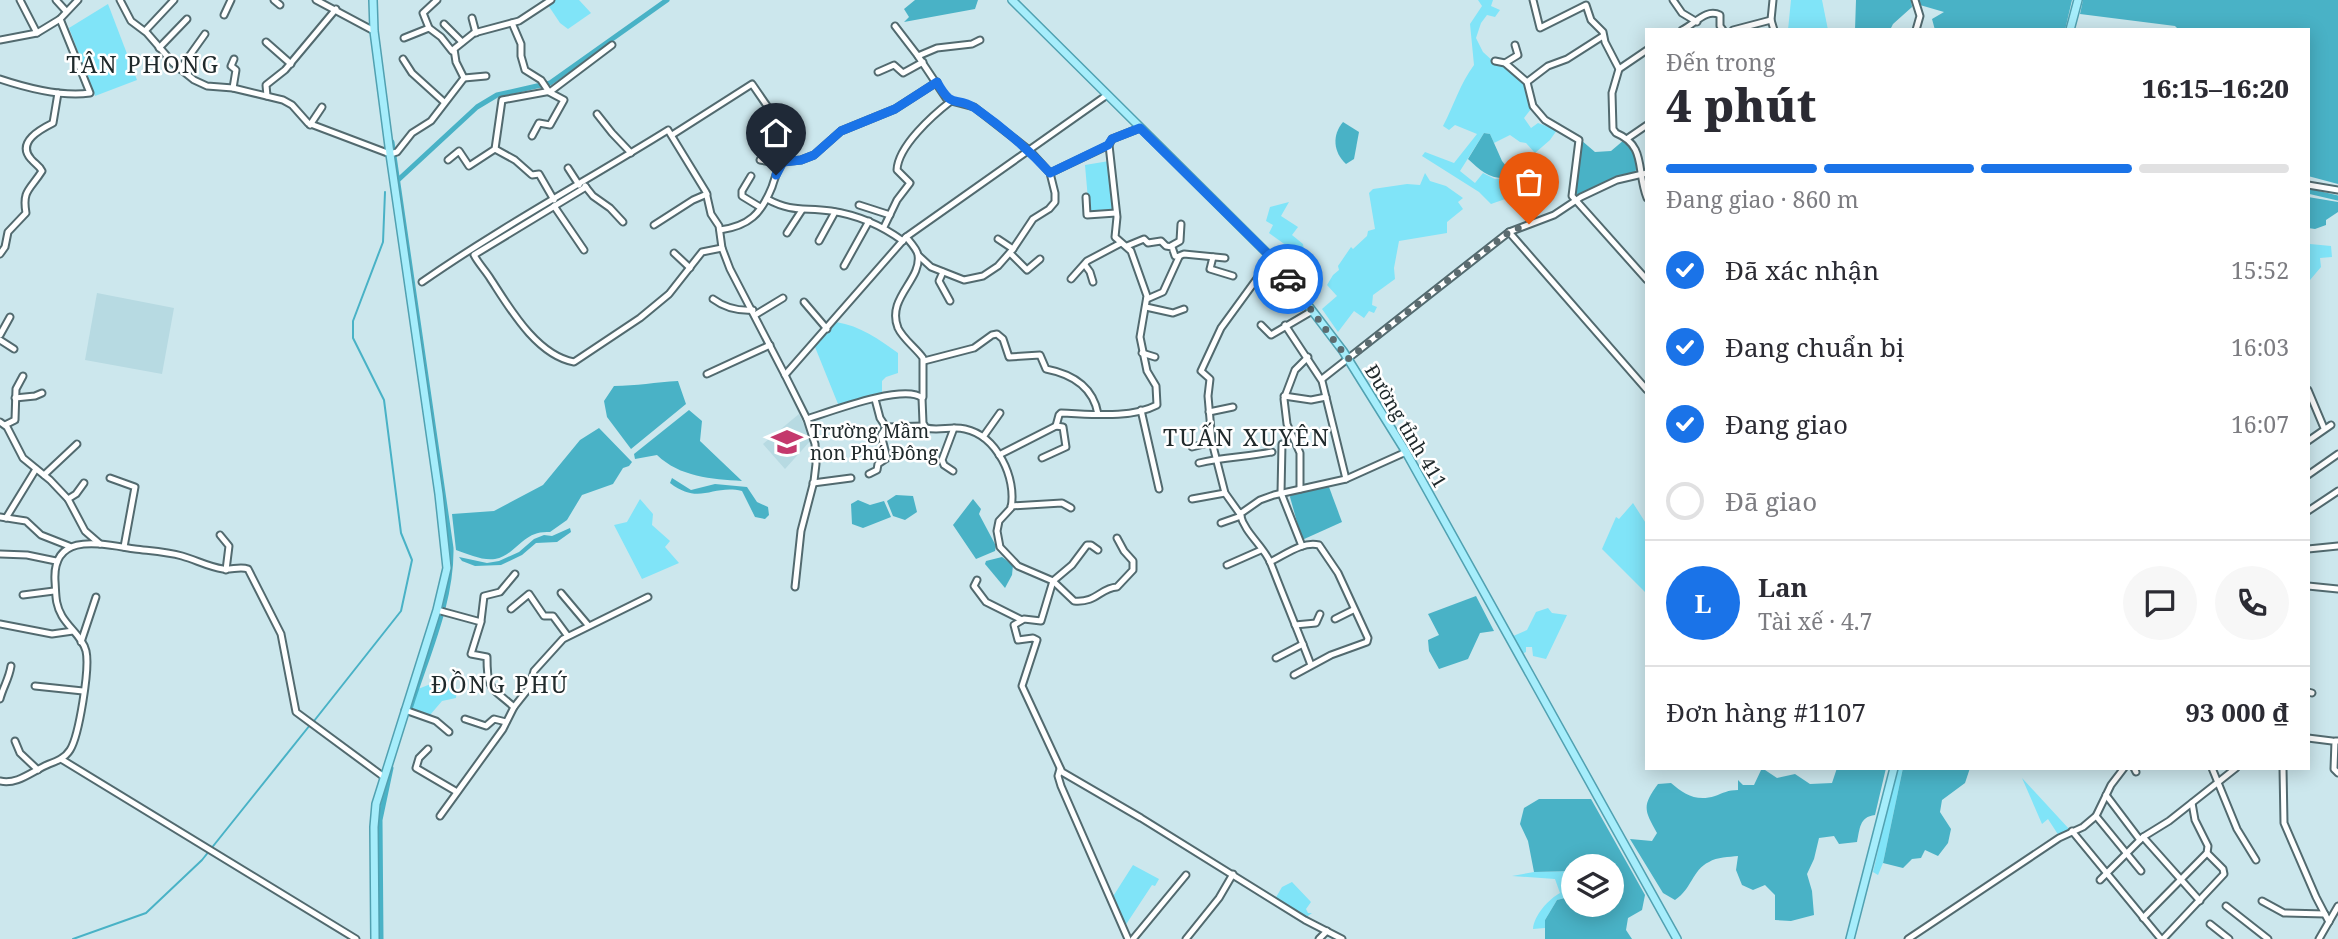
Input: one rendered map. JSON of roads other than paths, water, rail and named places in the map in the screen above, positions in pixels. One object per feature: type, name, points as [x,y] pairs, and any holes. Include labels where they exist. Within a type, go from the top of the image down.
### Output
[{"type":"main road","points":[[373,0],[374,31],[393,153],[447,568],[441,610],[410,711],[376,804],[375,939]]},
{"type":"main road","name":"Đường tỉnh 411","points":[[1012,0],[1272,258],[1348,359],[1406,452],[1677,939]]},
{"type":"main road","points":[[2071,28],[2078,0]]},
{"type":"main road","points":[[1850,939],[1893,770]]},
{"type":"street","points":[[20,0],[37,33]]},
{"type":"street","points":[[56,0],[66,11]]},
{"type":"street","points":[[0,40],[37,33],[60,19],[78,0]]},
{"type":"street","points":[[120,0],[131,21],[145,31],[191,79],[206,86],[233,88],[288,102],[310,125],[393,153],[412,134],[431,121],[464,78],[486,76]]},
{"type":"street","points":[[145,31],[174,0]]},
{"type":"street","points":[[224,15],[232,0]]},
{"type":"street","points":[[274,0],[280,5]]},
{"type":"street","points":[[316,0],[374,31]]},
{"type":"street","points":[[437,0],[424,13],[429,28],[441,37],[452,51],[464,78]]},
{"type":"street","points":[[452,51],[476,33],[512,23],[540,9],[551,0]]},
{"type":"street","points":[[1533,0],[1540,28],[1588,3],[1591,20],[1603,32],[1619,69]]},
{"type":"street","points":[[1673,0],[1682,13],[1697,22]]},
{"type":"street","points":[[1773,0],[1773,28]]},
{"type":"street","points":[[1915,0],[1920,16],[1917,28]]},
{"type":"street","points":[[267,96],[266,85],[290,64],[336,9]]},
{"type":"street","points":[[1686,28],[1708,12],[1717,12],[1720,15],[1722,28]]},
{"type":"street","points":[[472,18],[476,33]]},
{"type":"street","points":[[0,79],[58,93],[90,93],[60,19]]},
{"type":"street","points":[[159,48],[187,19]]},
{"type":"street","points":[[1741,28],[1771,20]]},
{"type":"street","points":[[512,23],[522,44],[525,70],[541,80],[549,92],[565,102],[550,125],[539,123],[532,136]]},
{"type":"street","points":[[444,24],[462,42]]},
{"type":"street","points":[[404,38],[429,28]]},
{"type":"street","points":[[767,199],[784,208],[835,212],[884,227],[905,239],[930,267],[964,280],[974,279],[998,266],[1012,251],[1033,219],[1055,202],[1050,173],[1029,150],[971,106],[951,101],[897,28]]},
{"type":"street","points":[[180,69],[205,34]]},
{"type":"street","points":[[1527,82],[1548,66],[1567,59],[1603,36]]},
{"type":"street","points":[[918,56],[937,48],[972,44],[980,40]]},
{"type":"street","points":[[266,42],[290,64]]},
{"type":"street","points":[[1505,63],[1518,55],[1515,44]]},
{"type":"street","points":[[448,160],[459,151],[469,166],[495,149],[501,100],[549,92],[612,45]]},
{"type":"street","points":[[1645,51],[1619,69],[1612,93],[1613,129],[1616,134],[1628,138],[1639,153],[1639,174],[1645,192]]},
{"type":"street","points":[[233,88],[236,71],[231,66],[234,59]]},
{"type":"street","points":[[403,59],[412,73],[444,102]]},
{"type":"street","points":[[1495,61],[1505,63],[1527,82],[1533,106],[1545,120],[1578,140],[1572,196],[1645,278]]},
{"type":"street","points":[[878,72],[894,65],[903,73],[923,62]]},
{"type":"street","points":[[760,160],[781,164],[814,155],[841,131],[895,109],[937,82]]},
{"type":"street","points":[[722,248],[702,251],[674,290],[653,308],[574,362],[544,347],[512,315],[474,255],[631,153],[752,84],[774,116]]},
{"type":"street","points":[[0,254],[5,247],[8,232],[26,213],[26,192],[42,171],[29,158],[26,150],[28,140],[36,132],[53,123],[58,93]]},
{"type":"street","points":[[785,375],[905,239],[1107,95]]},
{"type":"street","points":[[884,227],[909,183],[897,170],[902,150],[930,117],[951,101]]},
{"type":"street","points":[[310,125],[322,107]]},
{"type":"street","points":[[597,114],[631,153]]},
{"type":"street","points":[[1628,138],[1645,126]]},
{"type":"street","points":[[1050,173],[1108,145],[1112,139],[1140,128]]},
{"type":"street","points":[[670,132],[707,194],[730,269],[807,419],[816,449],[813,483],[801,531],[795,587]]},
{"type":"street","points":[[1056,426],[1059,414],[1098,414],[1141,410],[1157,405],[1156,386],[1147,372],[1140,337],[1147,299],[1139,270],[1124,245],[1115,237],[1116,213],[1108,145]]},
{"type":"street","points":[[495,149],[515,160],[532,175],[539,174],[584,250]]},
{"type":"street","points":[[1639,159],[1645,158]]},
{"type":"street","points":[[720,230],[740,227],[747,223],[767,199],[781,164]]},
{"type":"street","points":[[568,168],[596,199],[610,208],[623,222]]},
{"type":"street","points":[[1322,379],[1509,232],[1554,215],[1575,200],[1617,180],[1645,173]]},
{"type":"street","points":[[751,176],[742,196],[760,207]]},
{"type":"street","points":[[2310,185],[2338,190]]},
{"type":"street","points":[[654,225],[707,194]]},
{"type":"street","points":[[1087,197],[1086,214],[1116,213]]},
{"type":"street","points":[[422,282],[465,252],[554,203]]},
{"type":"street","points":[[859,205],[890,215]]},
{"type":"street","points":[[788,233],[802,210]]},
{"type":"street","points":[[819,241],[835,212]]},
{"type":"street","points":[[844,266],[869,221]]},
{"type":"street","points":[[1071,279],[1091,258],[1124,245],[1144,239],[1148,243],[1160,241],[1171,246],[1180,241],[1181,224]]},
{"type":"street","points":[[1509,232],[1645,388]]},
{"type":"street","points":[[998,239],[1027,270],[1040,259]]},
{"type":"street","points":[[1171,246],[1175,256],[1184,254],[1225,258]]},
{"type":"street","points":[[674,253],[690,268]]},
{"type":"street","points":[[919,256],[917,267],[900,298],[897,322],[899,331],[924,360],[924,426]]},
{"type":"street","points":[[1147,299],[1164,292],[1179,256]]},
{"type":"street","points":[[1213,257],[1210,269],[1233,276]]},
{"type":"street","points":[[1272,258],[1221,328],[1201,373],[1210,379],[1212,442],[1225,493],[1270,562],[1311,665]]},
{"type":"street","points":[[1085,265],[1093,282]]},
{"type":"street","points":[[943,272],[939,281],[950,302]]},
{"type":"street","points":[[713,299],[728,308],[754,312],[783,298]]},
{"type":"street","points":[[804,302],[827,329]]},
{"type":"street","points":[[1146,307],[1172,313],[1184,309]]},
{"type":"street","points":[[1262,326],[1270,335],[1312,311]]},
{"type":"street","points":[[0,335],[10,317]]},
{"type":"street","points":[[1284,325],[1322,379],[1346,479]]},
{"type":"street","points":[[924,360],[974,348],[997,334],[1003,339],[1009,357],[1040,355],[1046,369],[1060,371],[1085,387],[1095,398],[1098,414]]},
{"type":"street","points":[[0,340],[14,349]]},
{"type":"street","points":[[707,374],[770,345]]},
{"type":"street","points":[[1142,353],[1155,358]]},
{"type":"street","points":[[1300,489],[1300,453],[1287,424],[1284,396],[1296,370],[1308,357]]},
{"type":"street","points":[[23,376],[16,386],[15,420],[3,424],[23,458],[68,499],[85,531],[100,544]]},
{"type":"street","points":[[15,398],[42,393]]},
{"type":"street","points":[[807,419],[875,399],[908,394],[918,394],[922,398]]},
{"type":"street","points":[[2310,395],[2324,428]]},
{"type":"street","points":[[1284,396],[1311,400],[1326,397]]},
{"type":"street","points":[[875,399],[880,418],[886,427]]},
{"type":"street","points":[[1209,412],[1233,407]]},
{"type":"street","points":[[1141,410],[1159,489]]},
{"type":"street","points":[[983,437],[1000,413]]},
{"type":"street","points":[[2310,439],[2331,425]]},
{"type":"street","points":[[886,427],[924,426],[934,430],[954,428],[968,430],[983,437],[999,455],[1010,481],[1011,506],[999,521],[997,531],[1000,547],[1018,566],[1053,581],[1070,599],[1077,602],[1094,600],[1108,588],[1119,586],[1134,565],[1117,538]]},
{"type":"street","points":[[999,455],[1056,426],[1064,429],[1066,446],[1042,458]]},
{"type":"street","points":[[869,474],[877,470],[877,464],[887,458],[881,435],[886,427]]},
{"type":"street","points":[[953,471],[942,460],[954,428]]},
{"type":"street","points":[[1192,447],[1212,442]]},
{"type":"street","points":[[44,475],[77,444]]},
{"type":"street","points":[[1282,444],[1281,493],[1302,546]]},
{"type":"street","points":[[1199,463],[1217,458],[1272,452]]},
{"type":"street","points":[[1220,523],[1240,515],[1260,500],[1346,479],[1406,452]]},
{"type":"street","points":[[2310,474],[2338,454]]},
{"type":"street","points":[[36,469],[3,518],[26,521],[38,534],[60,544],[124,547],[180,556],[226,569],[246,568],[281,634],[296,712],[384,777]]},
{"type":"street","points":[[110,478],[135,487],[124,547]]},
{"type":"street","points":[[813,483],[851,478]]},
{"type":"street","points":[[68,499],[76,494],[84,483]]},
{"type":"street","points":[[2310,510],[2338,491]]},
{"type":"street","points":[[1192,499],[1225,493]]},
{"type":"street","points":[[1011,506],[1062,503],[1071,508]]},
{"type":"street","points":[[220,535],[229,546],[230,557],[226,569]]},
{"type":"street","points":[[1270,562],[1302,546],[1315,543],[1327,554],[1338,573],[1368,638],[1367,642],[1331,654],[1294,675]]},
{"type":"street","points":[[977,580],[973,584],[986,601],[1022,620],[1041,621],[1053,581],[1072,565],[1089,544],[1098,550]]},
{"type":"street","points":[[0,780],[12,782],[61,759],[72,747],[79,726],[86,657],[81,642],[59,610],[54,591],[56,561],[71,546]]},
{"type":"street","points":[[2310,550],[2338,546]]},
{"type":"street","points":[[1227,565],[1261,550]]},
{"type":"street","points":[[0,554],[27,555],[56,561]]},
{"type":"street","points":[[514,707],[490,686],[486,671],[487,657],[471,654],[482,624],[484,596],[500,592],[515,574]]},
{"type":"street","points":[[2310,586],[2338,589]]},
{"type":"street","points":[[23,595],[54,591]]},
{"type":"street","points":[[561,593],[588,625]]},
{"type":"street","points":[[511,609],[529,594],[544,616],[554,617],[567,635]]},
{"type":"street","points":[[81,642],[96,597]]},
{"type":"street","points":[[440,816],[529,688],[534,671],[567,635],[648,597]]},
{"type":"street","points":[[441,610],[481,621]]},
{"type":"street","points":[[1335,619],[1353,610]]},
{"type":"street","points":[[1296,625],[1316,623],[1320,614]]},
{"type":"street","points":[[1022,620],[1014,625],[1018,640],[1037,640],[1022,686],[1060,769],[1342,939]]},
{"type":"street","points":[[0,624],[52,634],[73,631]]},
{"type":"street","points":[[1276,658],[1303,644]]},
{"type":"street","points":[[0,699],[11,666]]},
{"type":"street","points":[[35,686],[83,691]]},
{"type":"street","points":[[410,711],[436,721],[449,732]]},
{"type":"street","points":[[465,719],[486,726],[494,719],[506,722]]},
{"type":"street","points":[[2310,738],[2335,741],[2334,769],[2338,773]]},
{"type":"street","points":[[15,741],[20,753],[37,770]]},
{"type":"street","points":[[428,749],[419,758],[416,768],[457,792]]},
{"type":"street","points":[[61,759],[356,939]]},
{"type":"street","points":[[1060,769],[1058,776],[1061,786],[1128,939]]},
{"type":"street","points":[[1908,939],[2096,816],[2123,770]]},
{"type":"street","points":[[2212,770],[2237,829],[2256,860]]},
{"type":"street","points":[[2100,880],[2142,838],[2169,821],[2233,770]]},
{"type":"street","points":[[2283,770],[2284,823],[2329,922]]},
{"type":"street","points":[[2106,795],[2200,901]]},
{"type":"street","points":[[2143,918],[2207,853],[2208,846],[2195,820],[2192,803]]},
{"type":"street","points":[[2096,816],[2141,871]]},
{"type":"street","points":[[2072,831],[2162,939],[2224,872],[2207,853]]},
{"type":"street","points":[[1186,939],[1219,898],[1233,874]]},
{"type":"street","points":[[1133,939],[1185,875]]},
{"type":"street","points":[[2262,901],[2284,913],[2325,915]]},
{"type":"street","points":[[2226,906],[2268,939]]},
{"type":"street","points":[[2319,939],[2338,906]]},
{"type":"street","points":[[2210,924],[2229,939]]},
{"type":"street","points":[[2325,930],[2326,939]]},
{"type":"street","points":[[1319,939],[1326,931]]},
{"type":"waterway","points":[[397,181],[477,107],[497,95],[550,83],[667,0]]},
{"type":"waterway","points":[[392,142],[451,548],[443,608],[411,706]]},
{"type":"waterway","points":[[2310,191],[2338,198]]},
{"type":"waterway","points":[[314,721],[401,611],[412,560],[401,533],[384,400],[353,338],[353,321],[383,242],[385,192]]},
{"type":"waterway","points":[[73,939],[146,913],[202,860],[310,725]]},
{"type":"waterway","points":[[381,939],[380,820],[391,768]]},
{"type":"place","name":"Trường Mầm non Phú Đông","points":[[787,442]]},
{"type":"district","name":"TÂN PHONG","points":[[143,64]]},
{"type":"district","name":"TUẤN XUYÊN","points":[[1247,437]]},
{"type":"district","name":"ĐỒNG PHÚ","points":[[500,684]]}]
